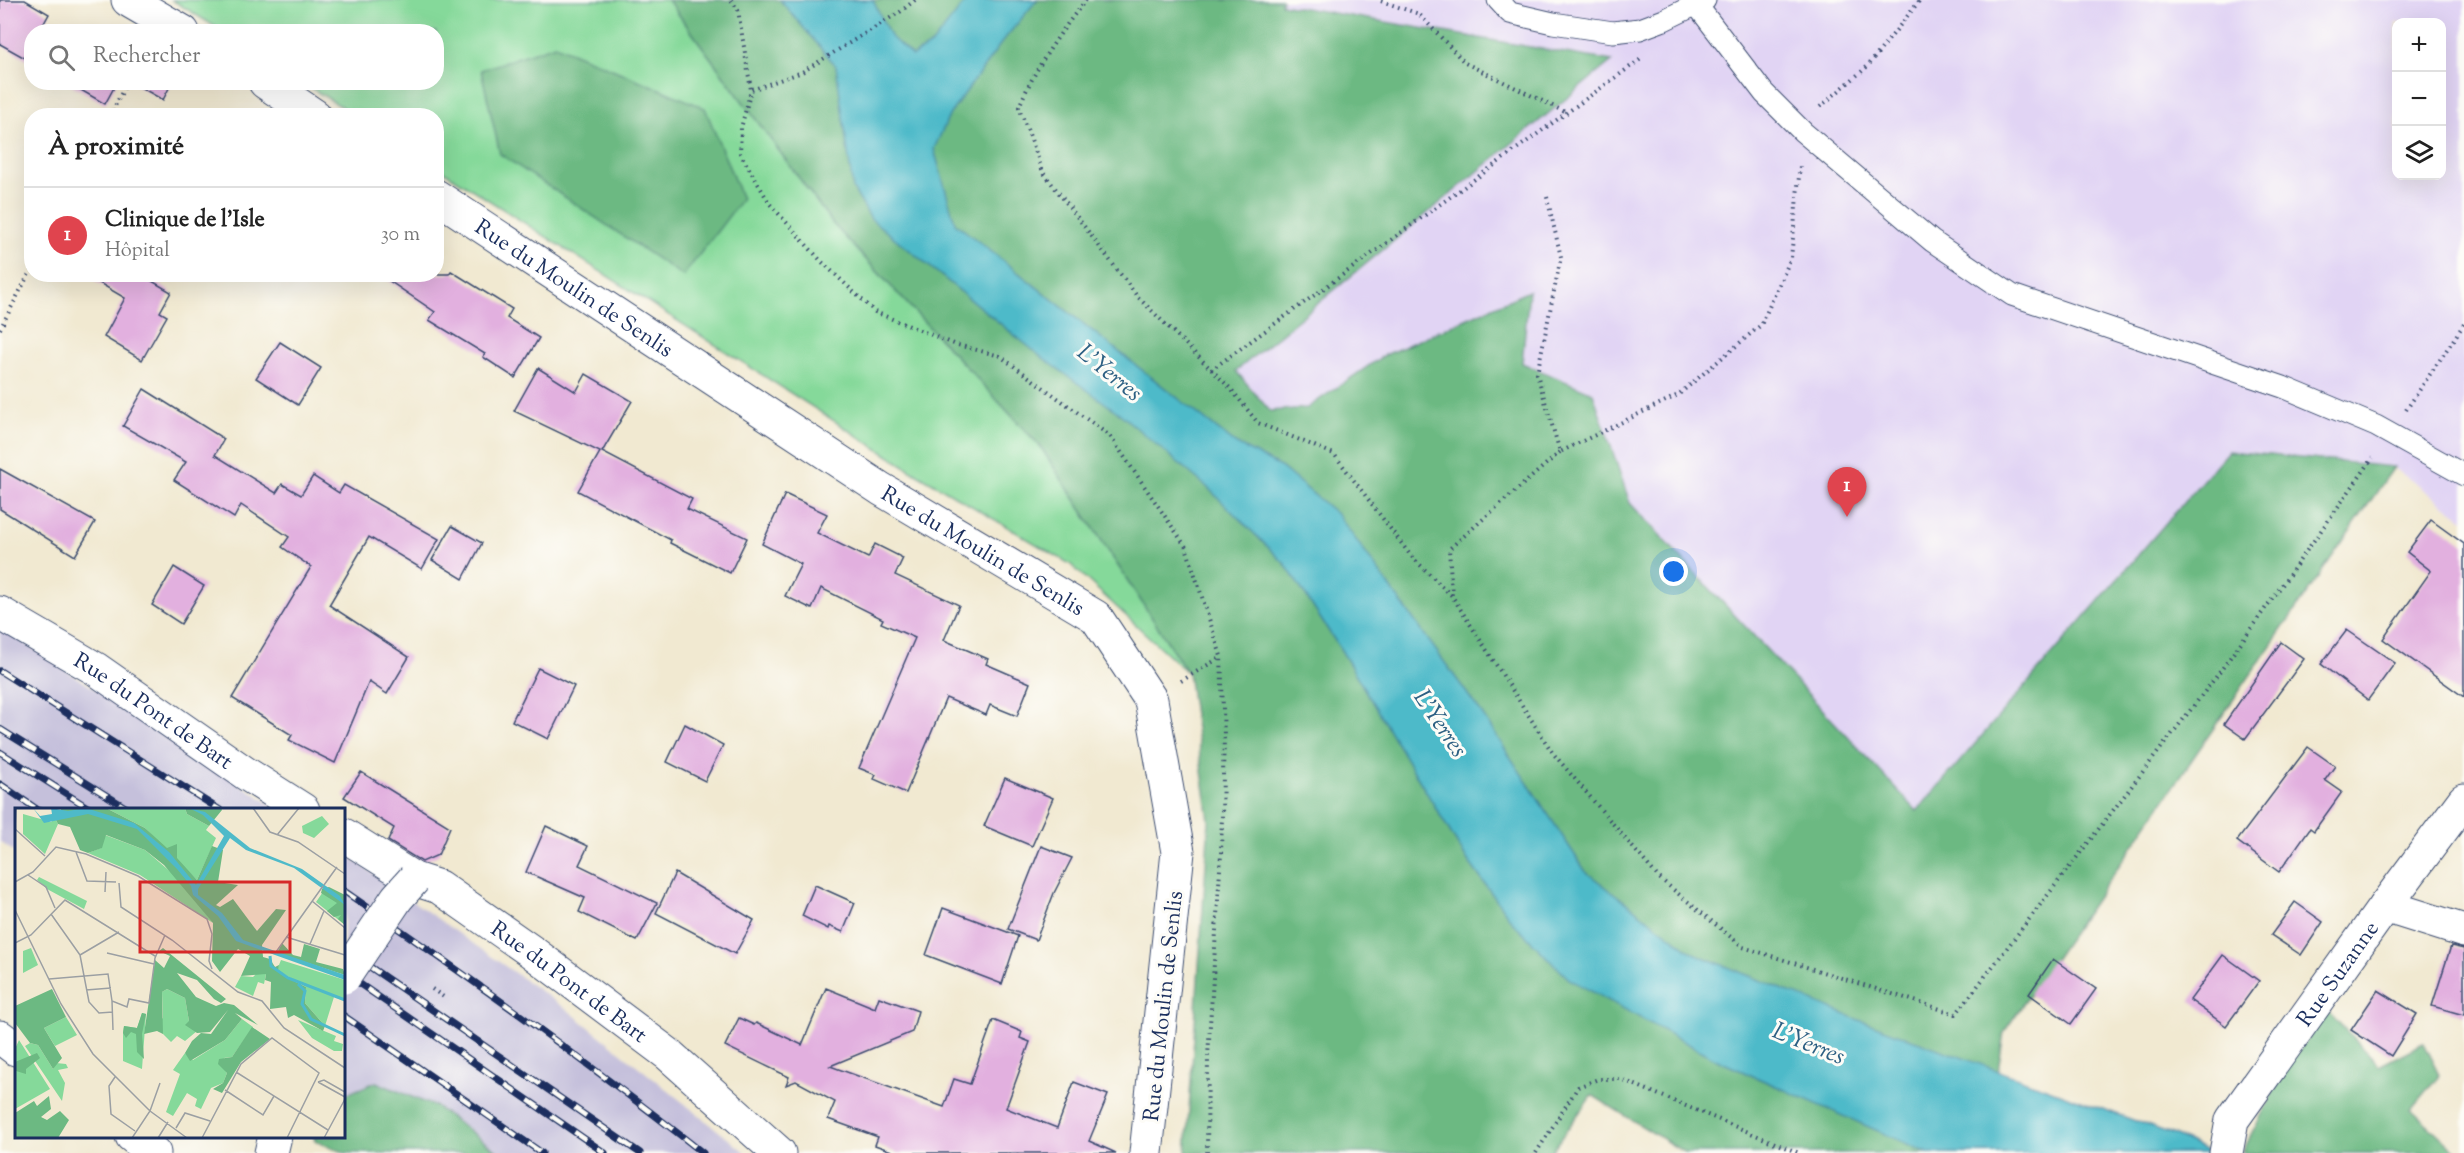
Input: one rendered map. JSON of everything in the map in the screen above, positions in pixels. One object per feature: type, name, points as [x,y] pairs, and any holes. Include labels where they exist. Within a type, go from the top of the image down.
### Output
[{"type":"street","points":[[128,0],[169,24]]},
{"type":"street","points":[[277,90],[303,108]]},
{"type":"street","name":"Rue du Moulin de Senlis","points":[[444,201],[881,489],[1096,617],[1150,700],[1178,852],[1146,1153]]},
{"type":"street","name":"Rue du Pont de Bart","points":[[0,614],[96,669],[245,773],[300,808]]},
{"type":"street","name":"Rue Suzanne","points":[[2226,1153],[2232,1120],[2464,800]]},
{"type":"street","name":"Rue du Pont de Bart","points":[[345,836],[414,879],[439,887],[641,1034],[668,1054],[779,1153]]},
{"type":"street","points":[[345,976],[397,898],[414,879]]},
{"type":"street","points":[[2385,906],[2464,931]]},
{"type":"street","points":[[0,1037],[15,1048]]},
{"type":"street","points":[[133,1138],[154,1153]]},
{"type":"street","points":[[271,1153],[275,1138]]},
{"type":"lane","points":[[1498,0],[1510,13],[1553,23],[1613,32],[1640,30],[1700,2],[1764,93],[1803,132],[1932,241],[2012,295],[2283,387],[2389,434],[2464,475]]},
{"type":"path","points":[[731,0],[738,10],[751,90]]},
{"type":"path","points":[[802,72],[900,12],[915,0]]},
{"type":"path","points":[[1086,0],[1067,23],[1034,76],[1019,107],[1043,172],[1137,296],[1231,389],[1258,423],[1334,454],[1411,556],[1452,596],[1552,753],[1658,877],[1743,947],[1956,1014],[2219,673],[2389,434],[2464,324]]},
{"type":"path","points":[[1452,596],[1449,549],[1560,452],[1678,395],[1761,325],[1791,258],[1803,132],[1816,110],[1868,66],[1920,0]]},
{"type":"path","points":[[1381,1],[1419,14],[1465,63],[1567,114]]},
{"type":"path","points":[[1211,370],[1654,50],[1664,20]]},
{"type":"path","points":[[114,108],[123,90]]},
{"type":"path","points":[[1547,197],[1561,257],[1537,374],[1560,452]]},
{"type":"path","points":[[0,329],[25,282]]},
{"type":"path","points":[[1150,700],[1221,656]]},
{"type":"path","points":[[432,989],[445,998]]},
{"type":"path","points":[[1536,1153],[1578,1087],[1598,1078],[1621,1078],[1799,1153]]},
{"type":"shaded area","points":[[1037,0],[2464,0],[2464,519],[2394,468],[1954,1033],[1693,953],[949,114]]},
{"type":"shaded area","points":[[0,627],[276,808],[15,808],[15,852],[0,842]]},
{"type":"shaded area","points":[[345,854],[569,1011],[746,1153],[415,1153],[345,1106]]},
{"type":"green space","points":[[172,0],[668,0],[833,224],[1040,446],[1188,673],[1070,564],[914,472],[444,171],[444,108],[344,108],[314,90],[444,90],[444,24],[211,24]]},
{"type":"green space","points":[[668,0],[1282,0],[1281,4],[1612,61],[1236,371],[1270,411],[1307,408],[1383,356],[1529,291],[1522,363],[1593,393],[1630,503],[1917,811],[2228,451],[2394,467],[2004,1032],[1998,1071],[2010,1153],[1685,1153],[1592,1095],[1550,1153],[1186,1153],[1209,820],[1188,673],[1040,446],[833,224]]},
{"type":"green space","points":[[555,45],[705,108],[742,199],[683,276],[500,154],[481,70]]},
{"type":"green space","points":[[2328,1011],[2379,1066],[2423,1043],[2439,1075],[2411,1109],[2458,1153],[2242,1153],[2286,1067]]},
{"type":"green space","points":[[376,1082],[436,1107],[500,1153],[346,1153],[315,1141],[314,1138],[345,1138],[345,1095]]},
{"type":"water","name":"L'Yerres","points":[[780,0],[873,0],[890,36],[912,56],[932,44],[967,0],[1037,0],[1002,42],[950,114],[934,149],[955,223],[1235,443],[1282,468],[1338,515],[1482,714],[1586,872],[1693,953],[1851,1017],[2174,1135],[2212,1153],[1928,1153],[1719,1061],[1569,979],[1513,923],[1464,855],[1341,650],[1285,564],[1207,487],[1120,414],[1039,355],[871,219],[853,189],[836,66]]},
{"type":"building","points":[[0,0],[25,0],[49,14],[44,24],[24,24],[24,58],[0,44]]},
{"type":"building","points":[[81,90],[113,90],[105,104]]},
{"type":"building","points":[[145,90],[168,90],[163,100]]},
{"type":"building","points":[[451,271],[512,309],[507,318],[539,338],[515,378],[483,357],[485,354],[429,320],[435,312],[391,282],[444,282],[444,274],[449,274]]},
{"type":"building","points":[[98,282],[154,282],[171,292],[160,312],[167,316],[142,360],[104,337],[125,298]]},
{"type":"building","points":[[280,342],[321,368],[298,405],[256,378]]},
{"type":"building","points":[[538,368],[576,392],[586,374],[632,401],[602,452],[692,499],[687,509],[747,538],[730,573],[670,543],[671,540],[578,491],[600,452],[514,411]]},
{"type":"building","points":[[144,389],[224,439],[215,455],[276,493],[282,484],[301,495],[313,476],[339,493],[344,485],[439,539],[422,569],[369,537],[329,605],[409,657],[387,694],[369,682],[335,763],[289,740],[292,735],[232,698],[311,567],[282,547],[289,537],[241,505],[234,518],[174,480],[186,462],[123,426]]},
{"type":"building","points":[[0,469],[95,522],[75,556],[0,509]]},
{"type":"building","points":[[785,494],[827,514],[817,533],[868,558],[875,544],[903,558],[895,575],[959,605],[944,640],[988,659],[986,664],[1030,683],[1017,716],[990,705],[986,715],[946,698],[906,793],[874,779],[876,775],[859,768],[915,638],[881,623],[883,619],[821,588],[812,609],[785,596],[801,564],[762,544]]},
{"type":"building","points":[[2431,520],[2464,544],[2464,697],[2383,639],[2431,571],[2407,552]]},
{"type":"building","points":[[452,526],[482,543],[463,579],[432,560]]},
{"type":"building","points":[[174,567],[204,586],[181,624],[152,605]]},
{"type":"building","points":[[2347,630],[2395,663],[2368,700],[2321,664]]},
{"type":"building","points":[[2281,642],[2304,659],[2245,739],[2224,724]]},
{"type":"building","points":[[538,668],[574,686],[548,739],[512,721]]},
{"type":"building","points":[[685,724],[723,745],[705,781],[667,762]]},
{"type":"building","points":[[2308,747],[2335,766],[2325,780],[2342,792],[2314,831],[2310,828],[2279,872],[2237,841]]},
{"type":"building","points":[[361,772],[450,827],[438,855],[422,862],[388,841],[394,828],[344,797]]},
{"type":"building","points":[[1005,778],[1053,798],[1032,846],[984,826]]},
{"type":"building","points":[[546,826],[588,846],[579,865],[657,903],[637,941],[579,912],[585,898],[526,872]]},
{"type":"building","points":[[1041,846],[1072,858],[1054,893],[1036,940],[1008,929]]},
{"type":"building","points":[[675,873],[754,920],[735,954],[656,913]]},
{"type":"building","points":[[815,885],[855,903],[843,932],[829,926],[828,929],[802,916]]},
{"type":"building","points":[[2295,902],[2323,922],[2301,955],[2271,935]]},
{"type":"building","points":[[943,908],[1018,936],[1002,984],[926,955]]},
{"type":"building","points":[[2451,946],[2464,949],[2464,1015],[2432,1006]]},
{"type":"building","points":[[2223,955],[2259,981],[2226,1026],[2190,1000]]},
{"type":"building","points":[[2053,959],[2096,989],[2071,1024],[2029,994]]},
{"type":"building","points":[[826,988],[875,1008],[879,997],[918,1011],[912,1032],[830,1066],[944,1107],[954,1079],[970,1084],[993,1020],[1022,1032],[1020,1038],[1030,1042],[1006,1108],[1057,1128],[1074,1082],[1108,1095],[1089,1141],[1116,1153],[897,1153],[875,1145],[878,1137],[828,1119],[835,1102],[796,1081],[786,1085],[789,1077],[725,1046],[739,1018],[754,1025],[756,1023],[802,1045]]},
{"type":"building","points":[[2378,990],[2417,1014],[2391,1056],[2351,1030]]},
{"type":"railway","points":[[0,671],[217,808]]},
{"type":"railway","points":[[0,729],[127,808]]},
{"type":"railway","points":[[0,752],[89,808]]},
{"type":"railway","points":[[0,784],[35,808]]},
{"type":"railway","points":[[345,892],[526,1019],[703,1153]]},
{"type":"railway","points":[[345,950],[640,1153]]},
{"type":"railway","points":[[345,974],[605,1153]]},
{"type":"railway","points":[[345,1017],[542,1153]]},
{"type":"place","name":"Clinique de l'Isle","points":[[1847,517]]}]
